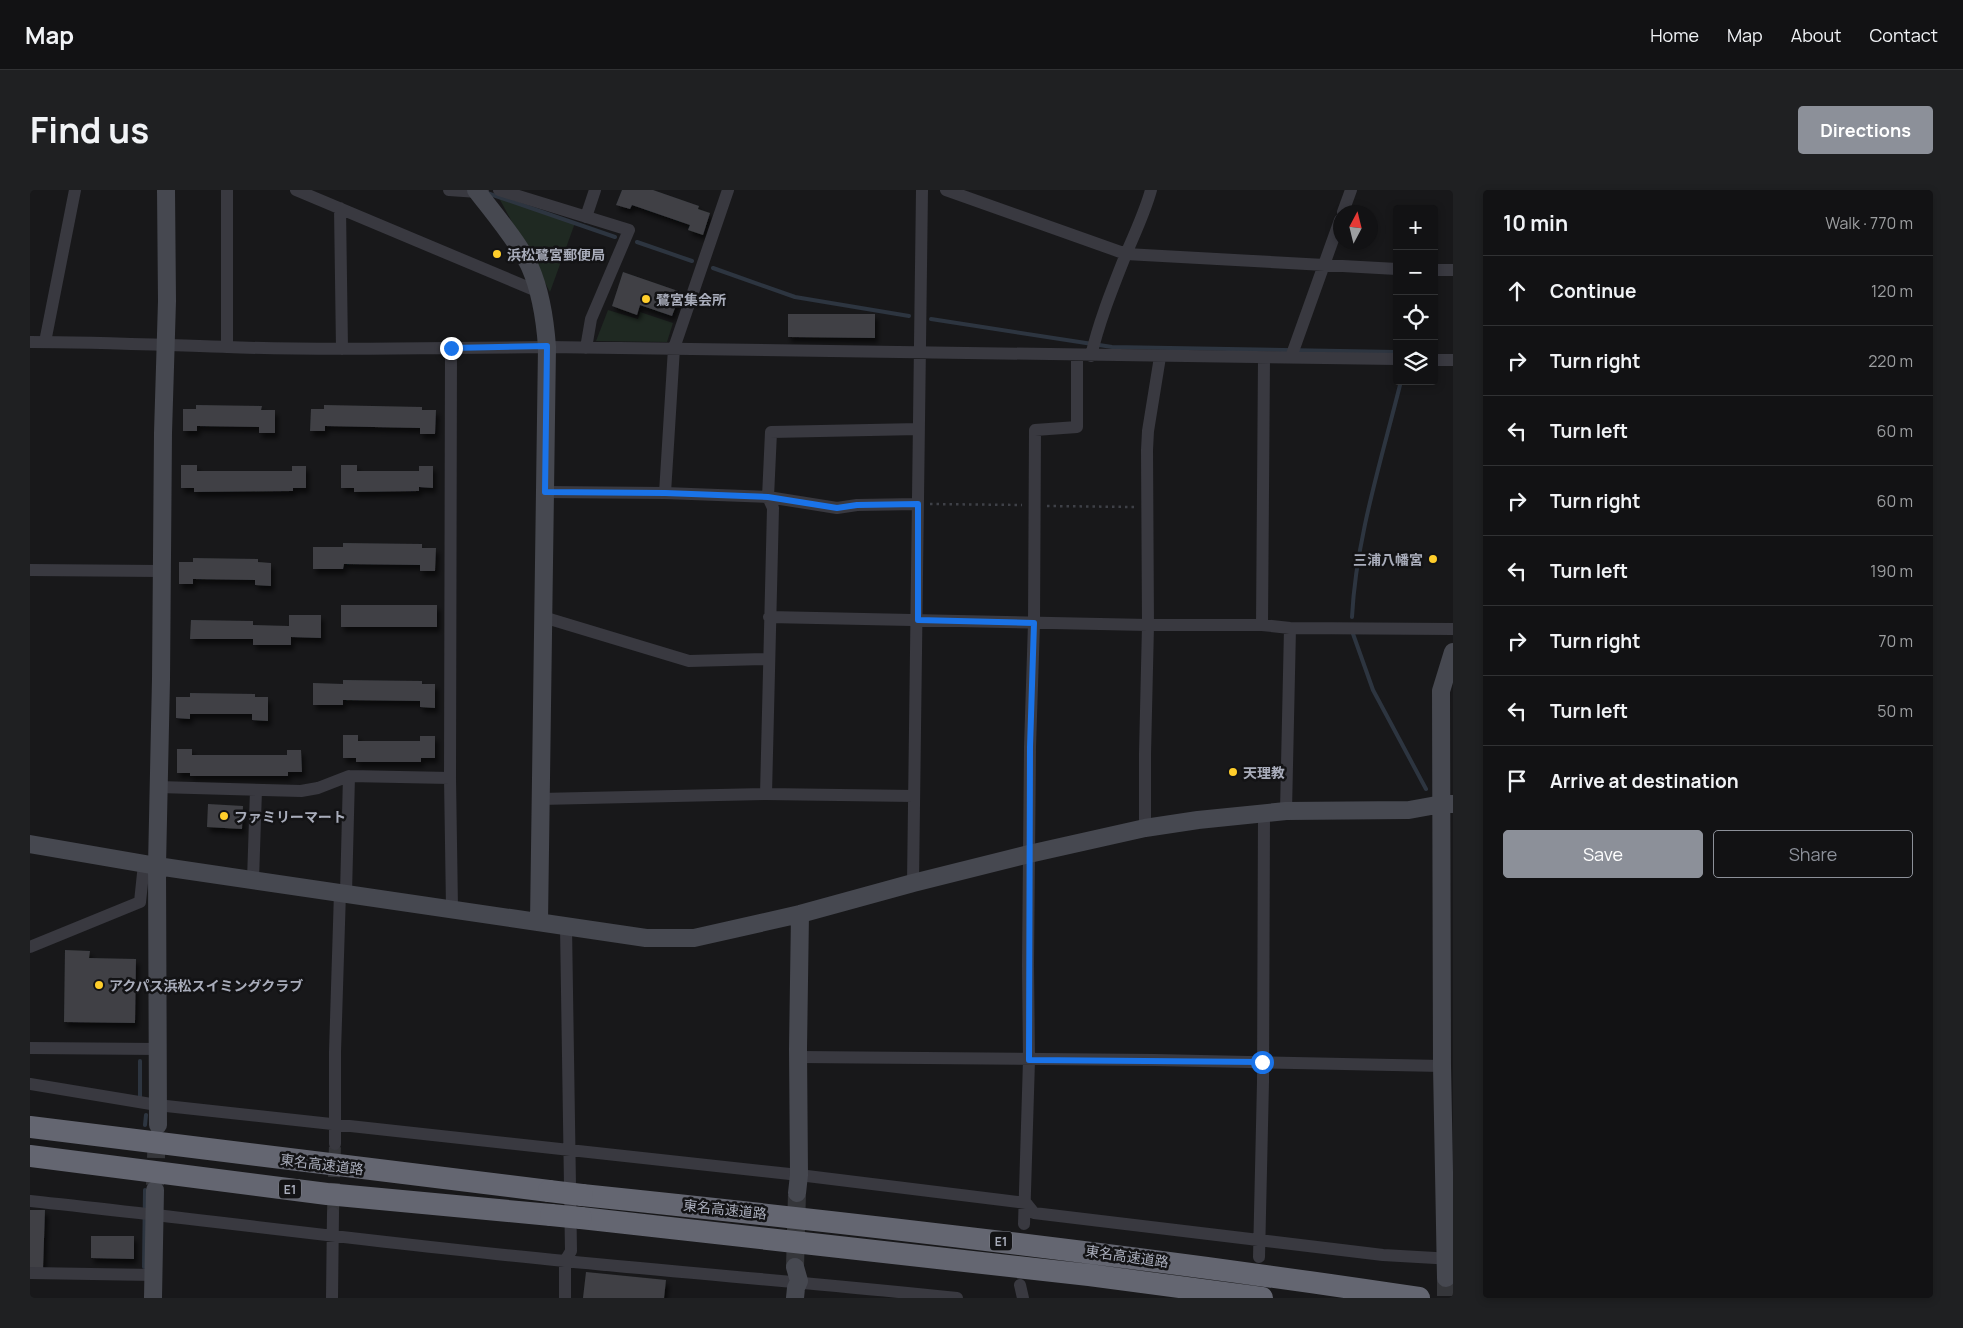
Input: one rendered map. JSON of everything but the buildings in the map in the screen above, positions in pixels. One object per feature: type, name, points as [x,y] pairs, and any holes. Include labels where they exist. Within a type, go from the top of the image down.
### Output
[{"type":"highway","name":"東名高速道路","points":[[30,1127],[549,1191],[780,1215],[1093,1252],[1276,1276],[1419,1298]]},
{"type":"highway","name":"東名高速道路","points":[[30,1156],[327,1194],[581,1218],[1089,1275],[1262,1298]]},
{"type":"street","points":[[45,342],[76,190]]},
{"type":"street","points":[[158,1125],[150,865],[158,787],[161,679],[161,571],[166,344],[166,190]]},
{"type":"street","points":[[227,348],[228,190]]},
{"type":"street","points":[[296,190],[539,292]]},
{"type":"street","points":[[449,190],[479,191],[530,266],[545,318],[547,346],[539,922]]},
{"type":"street","points":[[499,190],[629,230],[591,319],[586,348]]},
{"type":"street","points":[[586,217],[595,190]]},
{"type":"street","points":[[665,493],[674,348],[728,190]]},
{"type":"street","points":[[913,883],[918,620],[922,190]]},
{"type":"street","points":[[946,190],[1126,254],[1393,269]]},
{"type":"street","points":[[1091,353],[1126,254],[1147,206],[1151,190]]},
{"type":"street","points":[[1346,205],[1351,190]]},
{"type":"street","points":[[340,208],[342,349]]},
{"type":"street","points":[[1292,353],[1333,240]]},
{"type":"street","points":[[1438,270],[1453,270]]},
{"type":"street","points":[[30,342],[166,344],[227,348],[342,349],[547,346],[921,353],[1077,355],[1091,353],[1160,357],[1264,358],[1292,353],[1393,359]]},
{"type":"street","points":[[451,348],[450,778],[452,908]]},
{"type":"street","points":[[1024,1224],[1029,1060],[1030,747],[1034,623],[1035,430],[1077,427],[1077,355]]},
{"type":"street","points":[[1145,828],[1148,625],[1147,450],[1148,431],[1160,357]]},
{"type":"street","points":[[1262,625],[1264,358]]},
{"type":"street","points":[[1438,360],[1453,360]]},
{"type":"street","points":[[766,794],[772,508],[768,497],[770,432],[919,429]]},
{"type":"street","points":[[545,492],[665,493],[768,497],[837,508],[857,505],[918,504]]},
{"type":"street","points":[[30,570],[161,571]]},
{"type":"street","points":[[543,617],[689,661],[768,659]]},
{"type":"street","points":[[769,617],[1148,625],[1262,625],[1290,628],[1453,629]]},
{"type":"street","points":[[1286,811],[1290,628]]},
{"type":"street","points":[[1446,1278],[1451,1258],[1442,1066],[1448,1012],[1447,804],[1441,692],[1453,652]]},
{"type":"street","points":[[158,787],[301,791],[318,788],[349,776],[450,778]]},
{"type":"street","points":[[335,1144],[334,1125],[349,776]]},
{"type":"street","points":[[253,880],[256,790]]},
{"type":"street","points":[[540,799],[766,794],[914,796]]},
{"type":"street","points":[[30,844],[150,865],[646,938],[694,938],[800,914],[1030,854],[1145,828],[1286,811],[1409,810],[1447,804]]},
{"type":"street","points":[[1259,1257],[1264,813]]},
{"type":"street","points":[[30,947],[140,902],[150,865]]},
{"type":"street","points":[[797,1193],[799,1175],[800,914]]},
{"type":"street","points":[[565,1298],[565,1261],[571,1251],[566,926]]},
{"type":"street","points":[[30,1048],[157,1049]]},
{"type":"street","points":[[799,1057],[1442,1066]]},
{"type":"street","points":[[30,1084],[157,1105],[799,1175],[1026,1203],[1034,1213],[1259,1241],[1384,1255],[1451,1258]]},
{"type":"street","points":[[153,1298],[154,1190]]},
{"type":"street","points":[[30,1201],[154,1214],[333,1237],[957,1298]]},
{"type":"street","points":[[332,1298],[333,1213]]},
{"type":"street","points":[[30,1272],[154,1275]]},
{"type":"street","points":[[1020,1285],[1023,1298]]},
{"type":"shaded area","points":[[499,198],[575,223],[550,292]]},
{"type":"shaded area","points":[[608,310],[638,319],[640,312],[673,323],[667,342],[596,341]]},
{"type":"waterway","points":[[487,193],[615,237]]},
{"type":"waterway","points":[[637,242],[692,261]]},
{"type":"waterway","points":[[713,268],[795,297],[909,316]]},
{"type":"waterway","points":[[931,319],[1112,347],[1393,352]]},
{"type":"waterway","points":[[1352,617],[1354,587],[1364,528],[1400,385]]},
{"type":"waterway","points":[[1352,631],[1373,690],[1426,789]]},
{"type":"waterway","points":[[140,1061],[140,1098]]},
{"type":"waterway","points":[[145,1125],[146,1115]]},
{"type":"waterway","points":[[144,1267],[145,1190]]},
{"type":"tunnel","points":[[155,1185],[157,1131]]},
{"type":"tunnel","points":[[333,1213],[335,1144]]},
{"type":"tunnel","points":[[795,1267],[797,1193]]},
{"type":"tunnel","points":[[1446,1278],[1446,1298]]},
{"type":"place","name":"浜松鷺宮郵便局","points":[[497,254]]},
{"type":"place","name":"鷺宮集会所","points":[[646,299]]},
{"type":"place","name":"三浦八幡宮","points":[[1433,559]]},
{"type":"place","name":"天理教","points":[[1233,772]]},
{"type":"place","name":"ファミリーマート","points":[[224,816]]},
{"type":"place","name":"アクパス浜松スイミングクラブ","points":[[99,985]]},
{"type":"route","points":[[451,348],[547,346],[545,492],[665,493],[768,497],[837,508],[857,505],[918,504],[918,620],[1034,623],[1030,747],[1029,1060],[1262,1062]]}]
